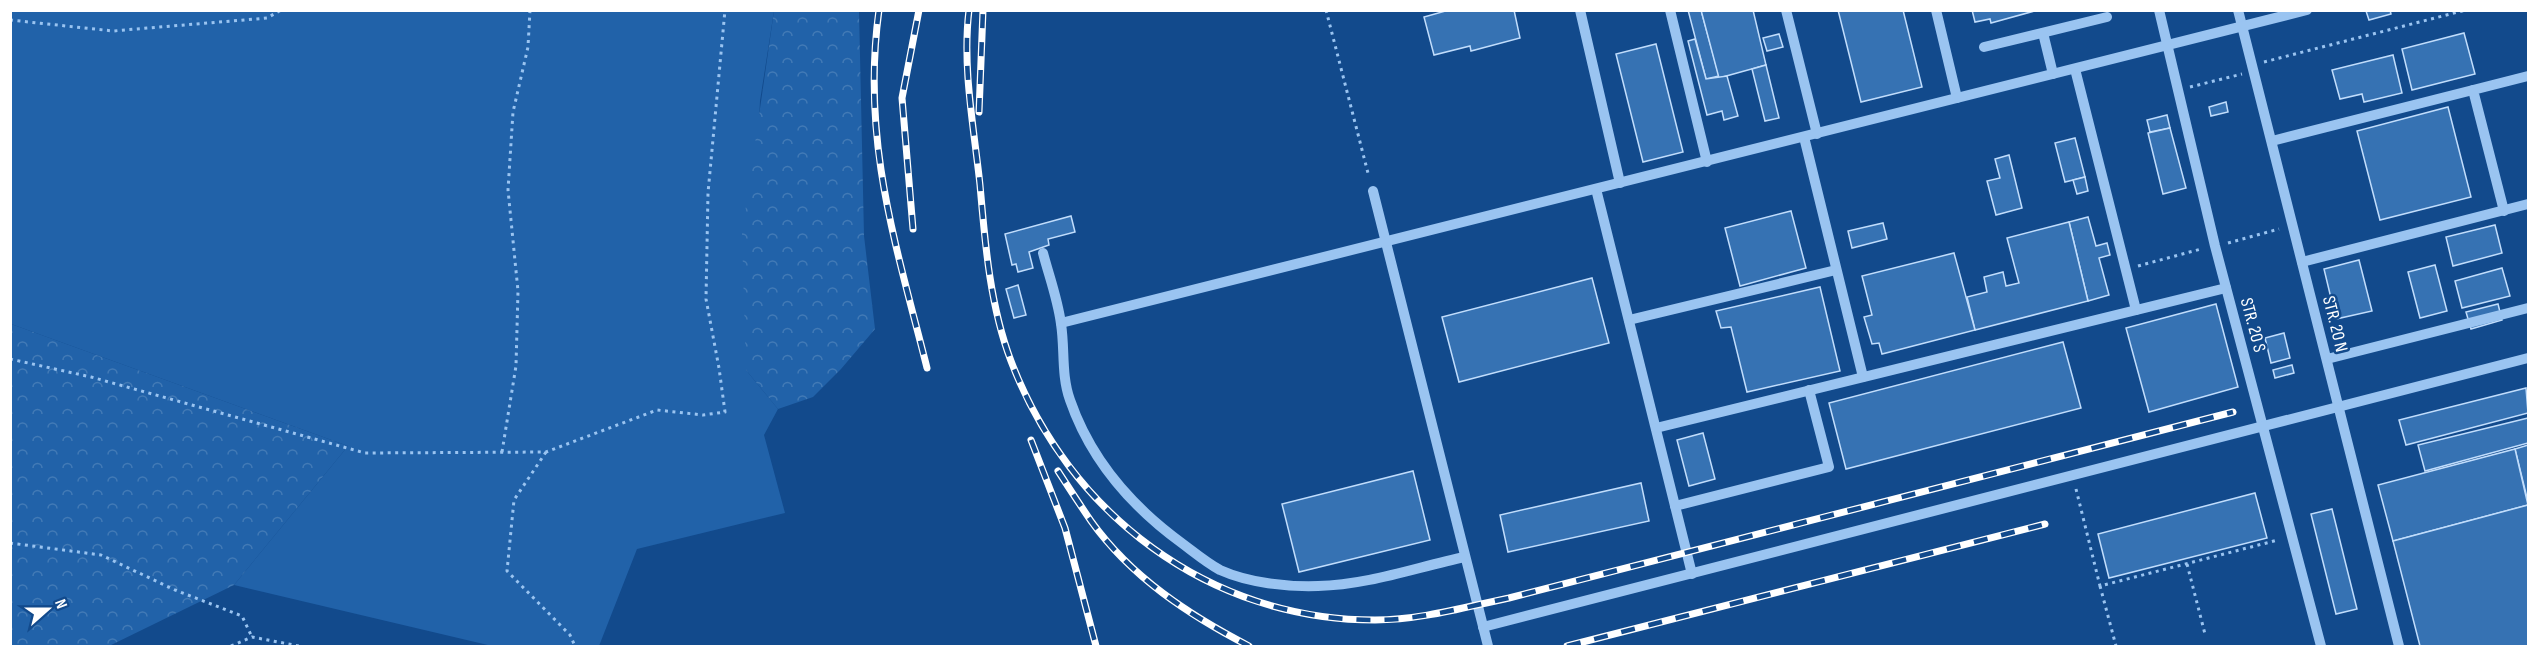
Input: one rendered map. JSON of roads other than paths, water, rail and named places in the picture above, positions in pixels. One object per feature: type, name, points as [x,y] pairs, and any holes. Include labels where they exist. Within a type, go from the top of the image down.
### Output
[{"type":"lane","points":[[1580,10],[1620,183]]},
{"type":"lane","points":[[1670,10],[1707,162]]},
{"type":"lane","points":[[1786,10],[1817,134]]},
{"type":"lane","points":[[1936,10],[1957,98]]},
{"type":"lane","name":"STR. 20 S","points":[[2159,10],[2215,246],[2321,646]]},
{"type":"lane","name":"STR. 20 N","points":[[2238,10],[2400,646]]},
{"type":"lane","points":[[1061,323],[2307,10]]},
{"type":"lane","points":[[1984,47],[2106,17]]},
{"type":"lane","points":[[2043,33],[2053,74]]},
{"type":"lane","points":[[2075,69],[2136,310]]},
{"type":"lane","points":[[2272,141],[2529,76]]},
{"type":"lane","points":[[2473,90],[2504,211]]},
{"type":"lane","points":[[1804,137],[1863,377]]},
{"type":"lane","points":[[1596,189],[1692,574]]},
{"type":"lane","points":[[1372,191],[1488,646]]},
{"type":"lane","points":[[2302,262],[2529,204]]},
{"type":"lane","points":[[1043,254],[1061,323],[1063,368],[1069,397],[1081,429],[1094,453],[1112,478],[1149,517],[1190,550],[1221,570],[1243,578],[1318,586],[1368,579],[1465,557]]},
{"type":"lane","points":[[1629,320],[1836,270]]},
{"type":"lane","points":[[1656,428],[2226,288]]},
{"type":"lane","points":[[2327,359],[2529,308]]},
{"type":"lane","points":[[1483,627],[2529,358]]},
{"type":"lane","points":[[1675,506],[1829,467],[1809,390]]},
{"type":"railway","points":[[879,10],[875,58],[878,148],[893,235],[927,368]]},
{"type":"railway","points":[[913,229],[902,98],[919,10]]},
{"type":"railway","points":[[969,10],[968,76],[993,296],[1011,361],[1036,416],[1069,466],[1108,510],[1152,548],[1202,578],[1256,601],[1314,615],[1375,620],[1409,618],[1442,612],[1509,598],[2233,412]]},
{"type":"railway","points":[[979,112],[983,10]]},
{"type":"railway","points":[[1031,440],[1065,528],[1096,646]]},
{"type":"railway","points":[[1058,471],[1091,521],[1124,560],[1183,608],[1249,646]]},
{"type":"railway","points":[[1567,646],[2045,524]]}]
